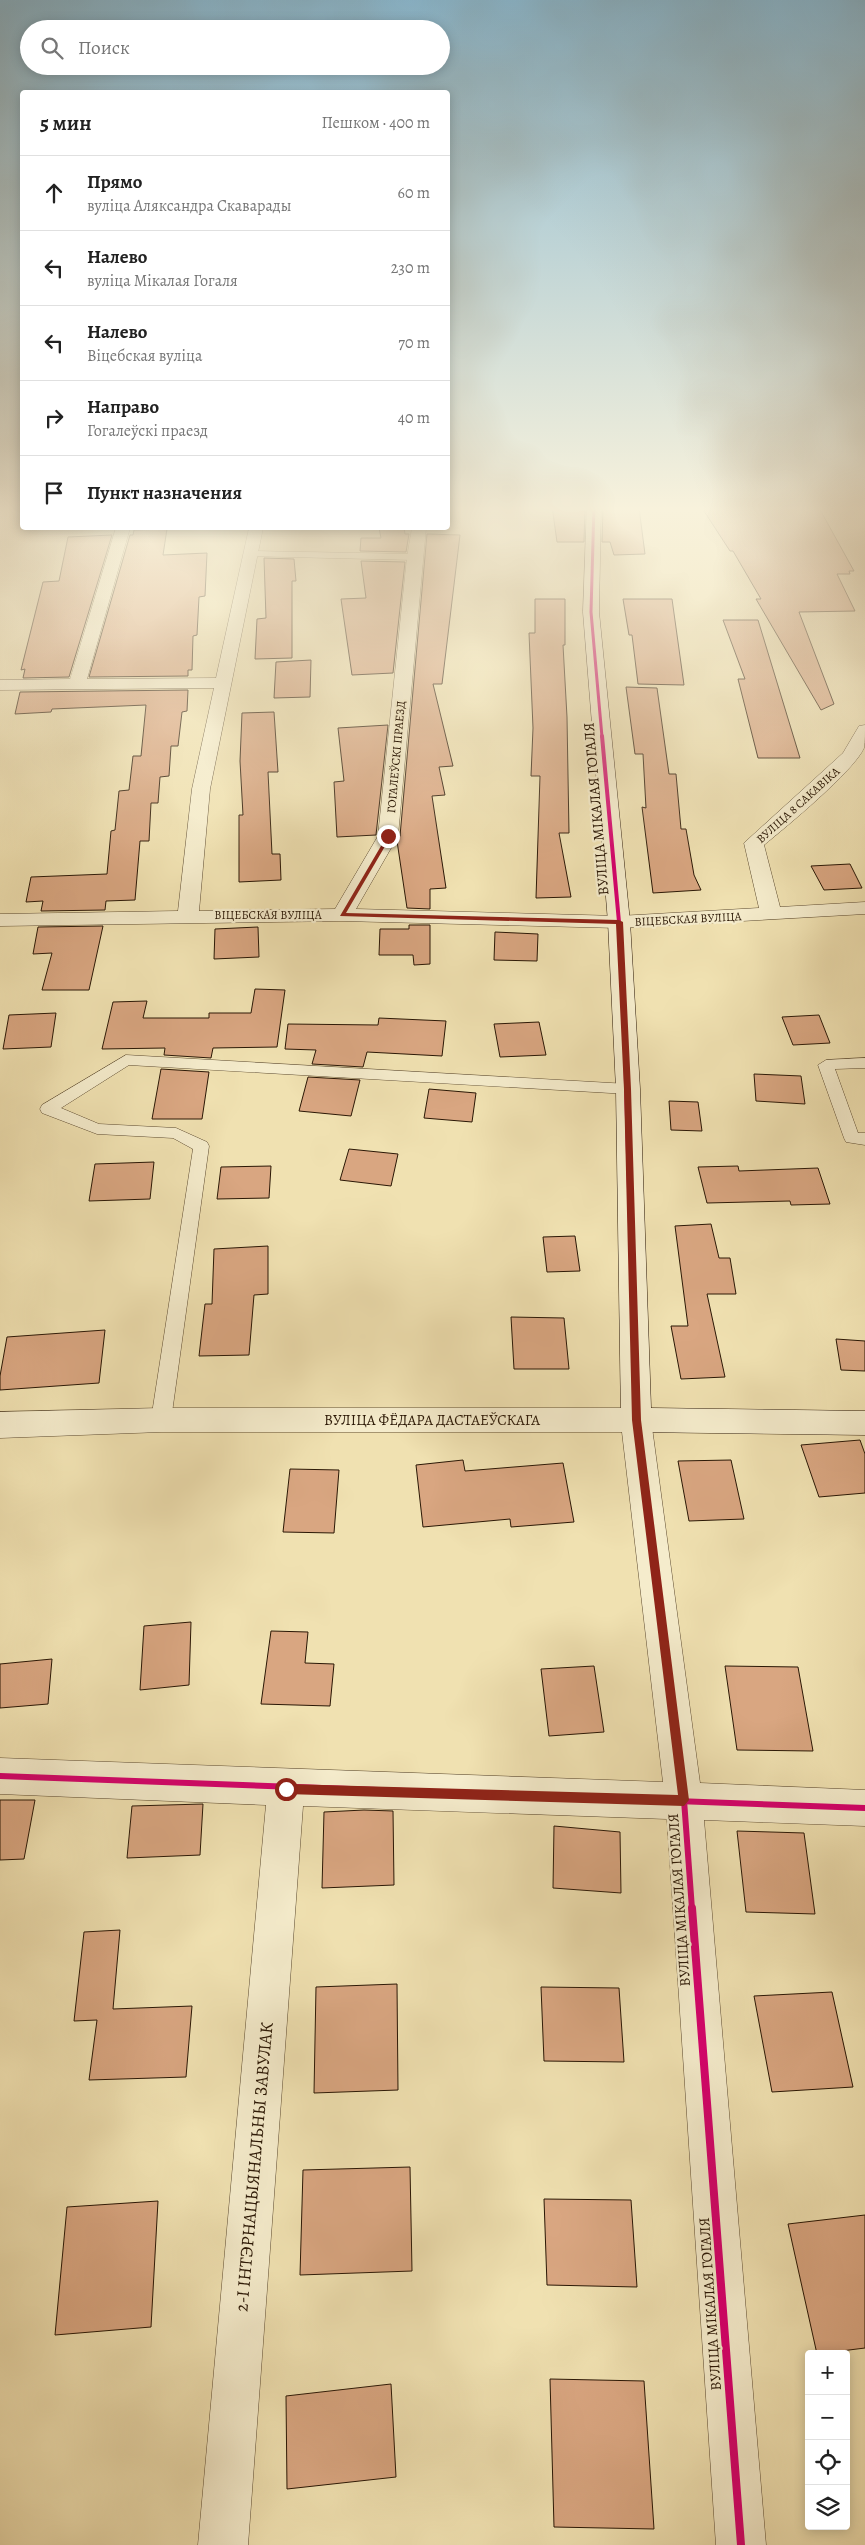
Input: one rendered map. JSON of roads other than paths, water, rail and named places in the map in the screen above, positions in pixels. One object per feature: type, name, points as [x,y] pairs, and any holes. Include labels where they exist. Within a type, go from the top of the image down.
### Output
[{"type":"street","points":[[77,684],[94,625]]},
{"type":"street","points":[[188,916],[201,789],[236,625]]},
{"type":"street","name":"ГОГАЛЕЎСКІ ПРАЕЗД","points":[[342,915],[388,836],[408,625]]},
{"type":"street","name":"ВУЛІЦА МІКАЛАЯ ГОГАЛЯ","points":[[592,625],[619,922],[628,1089],[636,1420],[684,1800],[740,2545]]},
{"type":"street","points":[[0,685],[224,683]]},
{"type":"street","name":"ВУЛІЦА 8 САКАВІКА","points":[[771,915],[754,843],[781,822],[850,756],[865,730]]},
{"type":"street","name":"ВІЦЕБСКАЯ ВУЛІЦА","points":[[0,920],[342,915],[619,922],[771,915],[865,908]]},
{"type":"street","name":"ВУЛІЦА ФЁДАРА ДАСТАЕЎСКАГА","points":[[0,1424],[161,1420],[636,1420],[865,1423]]},
{"type":"street","points":[[0,1776],[286,1789],[684,1800],[865,1808]]},
{"type":"street","name":"2-І ІНТЭРНАЦЫЯНАЛЬНЫ ЗАВУЛАК","points":[[223,2545],[286,1789]]},
{"type":"lane","points":[[161,1420],[201,1146],[176,1132],[97,1128],[48,1109],[126,1060],[628,1089]]},
{"type":"lane","points":[[865,1064],[826,1065],[852,1138],[865,1138]]}]
